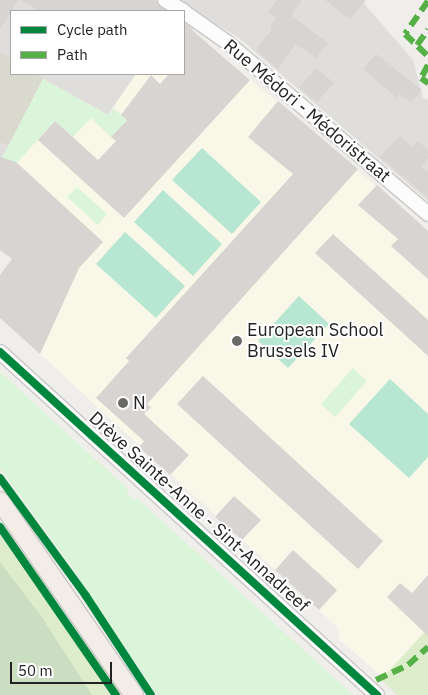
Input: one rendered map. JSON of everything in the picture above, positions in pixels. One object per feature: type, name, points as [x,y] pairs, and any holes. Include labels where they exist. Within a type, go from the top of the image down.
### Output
[{"type":"main road","points":[[0,501],[134,695]]},
{"type":"street","name":"Rue Médori - Médoristraat","points":[[165,0],[180,10]]},
{"type":"street","name":"Rue Médori - Médoristraat","points":[[185,13],[228,43],[428,214]]},
{"type":"street","name":"Drève Sainte-Anne - Sint-Annadreef","points":[[0,352],[377,695]]},
{"type":"shaded area","points":[[0,0],[361,0],[413,60],[423,98],[428,100],[428,201],[239,38],[202,16],[185,42],[185,10],[10,10],[10,75],[135,75],[108,115],[43,79],[0,162]]},
{"type":"shaded area","name":"European School Brussels IV","points":[[193,30],[428,231],[428,628],[383,678],[339,639],[338,628],[40,354],[77,272],[0,162],[43,79],[108,115],[135,75],[185,75],[185,42]]},
{"type":"shaded area","points":[[0,52],[10,58],[10,75],[37,75],[43,79],[9,145],[0,142]]},
{"type":"green space","points":[[43,79],[108,115],[113,108],[127,120],[111,137],[91,118],[73,137],[55,121],[0,181],[0,162]]},
{"type":"green space","points":[[202,148],[261,202],[232,234],[172,180]]},
{"type":"green space","points":[[77,187],[107,214],[98,225],[67,197]]},
{"type":"green space","points":[[163,190],[222,244],[193,276],[134,222]]},
{"type":"green space","points":[[125,232],[185,286],[156,318],[96,264]]},
{"type":"green space","points":[[299,296],[329,324],[288,368],[258,341]]},
{"type":"green space","points":[[353,368],[367,381],[335,417],[321,404]]},
{"type":"green space","points":[[0,372],[128,489],[126,492],[134,500],[137,498],[353,695],[157,695],[66,559],[0,468]]},
{"type":"green space","points":[[390,379],[428,414],[428,457],[409,478],[349,424]]},
{"type":"green space","points":[[0,535],[54,611],[110,695],[0,695]]},
{"type":"green space","points":[[0,562],[41,616],[92,695],[0,695]]},
{"type":"green space","points":[[428,628],[428,695],[397,695],[381,680]]},
{"type":"building","points":[[0,0],[18,0],[10,10],[0,29]]},
{"type":"building","points":[[21,0],[156,0],[166,10],[36,10]]},
{"type":"building","points":[[277,0],[302,0],[291,15],[328,43],[316,58],[296,44],[278,69],[256,50],[272,29],[270,27],[276,18],[268,12]]},
{"type":"building","points":[[325,0],[366,0],[350,19]]},
{"type":"building","points":[[185,24],[250,80],[124,218],[38,140],[55,121],[98,160],[116,141],[111,137],[127,120],[121,115],[151,75],[160,84],[168,75],[185,75]]},
{"type":"building","points":[[376,54],[422,90],[411,103],[400,94],[397,98],[363,69]]},
{"type":"building","points":[[316,68],[334,83],[317,102],[299,87]]},
{"type":"building","points":[[278,101],[358,169],[147,404],[151,407],[144,414],[189,455],[170,475],[139,447],[144,441],[96,398],[129,361],[126,358],[293,174],[248,137]]},
{"type":"building","points":[[400,136],[413,147],[418,141],[428,150],[428,158],[421,167],[428,172],[428,198],[380,157]]},
{"type":"building","points":[[0,157],[16,162],[103,242],[79,268],[40,354],[0,318],[0,275],[12,259],[0,250]]},
{"type":"building","points":[[377,185],[428,231],[428,279],[391,246],[398,239],[358,205]]},
{"type":"building","points":[[333,234],[428,320],[428,356],[315,253]]},
{"type":"building","points":[[203,376],[383,541],[358,569],[177,404]]},
{"type":"building","points":[[234,496],[261,520],[242,540],[215,517]]},
{"type":"building","points":[[293,550],[337,590],[319,610],[275,570]]},
{"type":"building","points":[[428,575],[428,636],[387,597],[400,583],[412,593]]},
{"type":"marked path","points":[[428,1],[405,34],[428,56]]},
{"type":"marked path","points":[[417,45],[428,30]]},
{"type":"marked path","points":[[428,65],[421,78],[428,83]]},
{"type":"marked path","points":[[376,680],[408,665],[428,647]]},
{"type":"cycle path","points":[[0,352],[377,695]]},
{"type":"cycle path","points":[[0,478],[86,596],[151,695]]},
{"type":"cycle path","points":[[0,527],[116,695]]},
{"type":"place","name":"European School Brussels IV","points":[[237,341]]},
{"type":"place","name":"N","points":[[123,403]]}]
